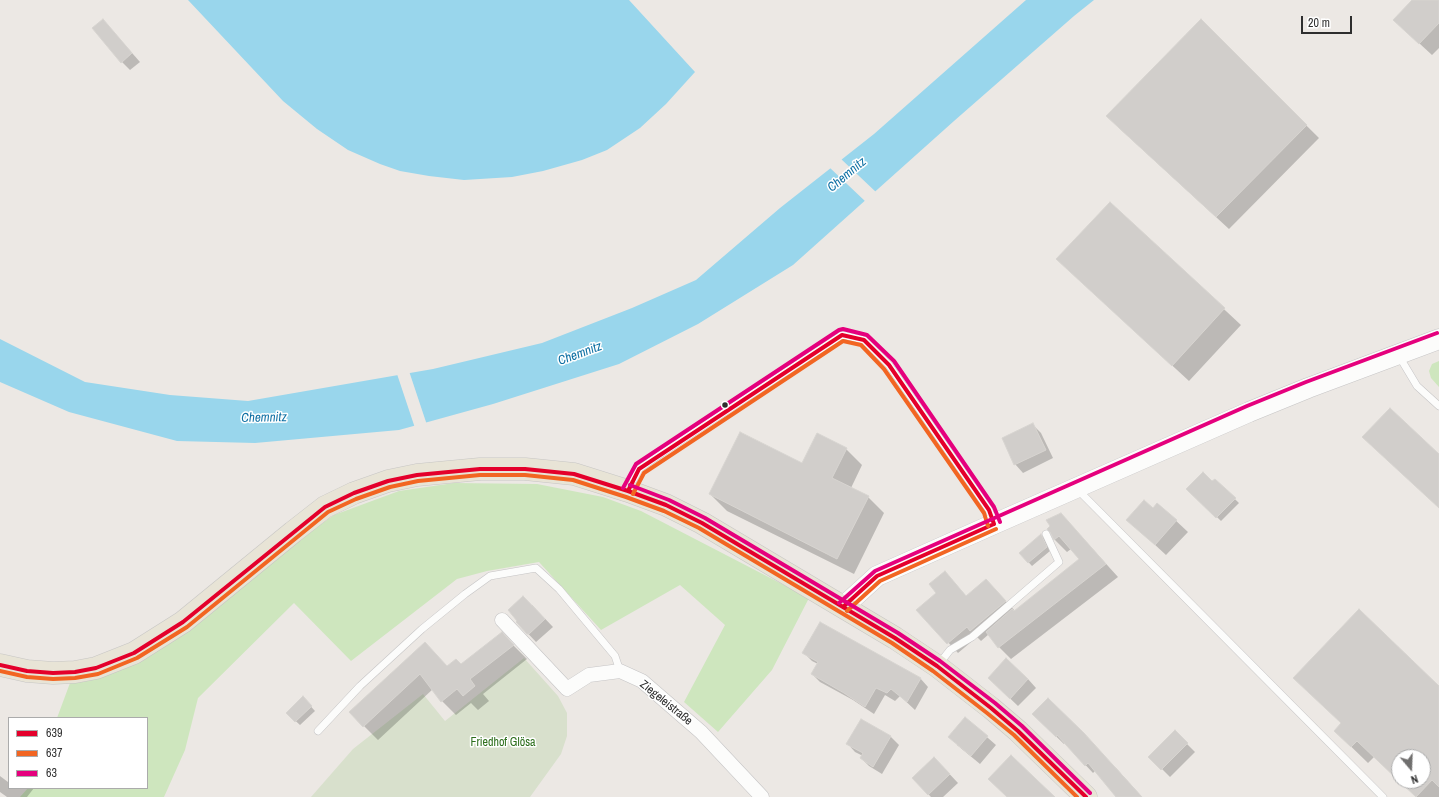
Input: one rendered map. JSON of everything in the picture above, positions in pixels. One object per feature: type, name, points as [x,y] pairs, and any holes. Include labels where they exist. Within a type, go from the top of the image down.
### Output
[{"type":"main road","points":[[843,607],[877,576],[1256,409],[1439,339]]},
{"type":"main road","points":[[0,665],[27,671],[54,673],[74,672],[96,668],[134,653],[183,622],[326,507],[354,493],[416,475],[480,468],[525,469],[574,474],[666,505],[702,523],[890,635],[937,666],[1018,731],[1086,797]]},
{"type":"street","points":[[502,620],[567,689],[589,675],[620,671]]},
{"type":"street","name":"Ziegeleistraße","points":[[620,671],[642,681],[701,732],[762,797]]},
{"type":"lane","points":[[628,491],[639,469],[842,335],[864,340],[889,365],[989,510],[994,524]]},
{"type":"lane","points":[[1398,354],[1417,386],[1439,406]]},
{"type":"lane","points":[[1076,488],[1383,797]]},
{"type":"lane","points":[[937,666],[950,650],[972,637],[1059,562],[1046,534]]},
{"type":"lane","points":[[318,731],[360,686],[417,634],[465,594],[490,576],[536,568],[559,589],[615,656],[620,671]]},
{"type":"green space","points":[[1439,361],[1439,387],[1431,378],[1429,371],[1432,364]]},
{"type":"green space","points":[[454,483],[537,484],[603,497],[641,511],[809,598],[772,670],[718,732],[684,702],[725,625],[680,585],[601,630],[539,562],[487,571],[457,579],[351,661],[294,603],[198,698],[185,750],[164,797],[20,797],[27,789],[148,789],[148,717],[57,717],[70,683],[310,532],[334,515],[399,491]]},
{"type":"green space","name":"Friedhof Glösa","points":[[524,658],[558,696],[567,713],[567,736],[561,754],[530,797],[311,797],[353,749],[423,694],[445,721]]},
{"type":"water","points":[[188,0],[629,0],[695,72],[666,104],[640,128],[607,150],[582,160],[543,171],[512,177],[464,180],[429,176],[400,171],[380,164],[348,150],[317,129],[283,101]]},
{"type":"water","name":"Chemnitz","points":[[1026,0],[1094,0],[954,121],[793,265],[698,324],[619,364],[493,404],[399,430],[255,443],[177,441],[69,412],[0,382],[0,339],[85,382],[170,395],[248,401],[433,369],[542,343],[632,308],[696,280],[780,208],[874,134]]},
{"type":"pier","points":[[840,158],[877,193],[866,202],[829,167]]},
{"type":"pier","points":[[409,371],[427,425],[415,428],[397,374]]},
{"type":"building","points":[[1412,0],[1439,0],[1439,23],[1419,44],[1393,20]]},
{"type":"building","points":[[103,19],[132,53],[121,63],[92,28]]},
{"type":"building","points":[[1201,19],[1307,125],[1216,217],[1106,116]]},
{"type":"building","points":[[1110,202],[1225,308],[1172,366],[1056,259]]},
{"type":"building","points":[[1390,408],[1439,454],[1439,508],[1362,437]]},
{"type":"building","points":[[1033,423],[1046,450],[1014,465],[1002,438]]},
{"type":"building","points":[[740,432],[802,463],[817,433],[847,448],[832,478],[869,496],[837,559],[709,494]]},
{"type":"building","points":[[1203,472],[1212,481],[1215,479],[1236,498],[1216,518],[1186,489]]},
{"type":"building","points":[[1144,500],[1153,508],[1157,503],[1177,520],[1155,545],[1126,520]]},
{"type":"building","points":[[1061,513],[1106,564],[998,648],[986,632],[1012,609],[1014,611],[1079,559],[1059,536],[1054,540],[1047,529],[1050,526],[1046,520]]},
{"type":"building","points":[[1041,534],[1047,547],[1028,563],[1019,553]]},
{"type":"building","points":[[945,571],[966,596],[986,579],[1006,601],[970,631],[967,627],[947,644],[916,610],[936,593],[929,584]]},
{"type":"building","points":[[523,596],[545,619],[529,634],[527,634],[516,622],[517,621],[508,610]]},
{"type":"building","points":[[1359,609],[1439,686],[1439,787],[1432,780],[1431,781],[1431,749],[1391,749],[1391,773],[1357,741],[1351,747],[1334,731],[1341,723],[1293,678]]},
{"type":"building","points":[[820,622],[921,678],[907,702],[891,689],[887,693],[876,688],[865,707],[811,674],[818,662],[802,653]]},
{"type":"building","points":[[502,632],[514,645],[470,679],[475,686],[463,696],[457,689],[441,702],[420,674],[363,727],[349,712],[425,642],[447,666],[456,659],[461,664]]},
{"type":"building","points":[[1006,658],[1028,679],[1010,699],[988,678]]},
{"type":"building","points":[[303,696],[312,706],[295,722],[286,713]]},
{"type":"building","points":[[1048,698],[1084,733],[1142,797],[1116,797],[1088,763],[1085,766],[1057,735],[1056,737],[1032,714]]},
{"type":"building","points":[[965,717],[988,736],[971,756],[948,737]]},
{"type":"building","points":[[861,719],[891,736],[873,767],[860,758],[863,753],[846,744]]},
{"type":"building","points":[[1175,730],[1188,743],[1161,770],[1148,757]]},
{"type":"building","points":[[1011,755],[1055,797],[1007,797],[988,779]]},
{"type":"building","points":[[934,757],[950,774],[928,795],[912,778]]},
{"type":"building","points":[[1408,789],[1424,789],[1416,797]]},
{"type":"transit line","name":"63","points":[[623,488],[636,464],[839,330],[843,329],[867,335],[894,361],[994,507],[1000,522]]},
{"type":"transit line","name":"63","points":[[839,603],[875,571],[1247,406],[1306,382],[1437,333]]},
{"type":"transit line","name":"639","points":[[628,491],[639,469],[842,335],[864,340],[889,365],[989,510],[994,524]]},
{"type":"transit line","name":"637","points":[[633,494],[644,473],[843,341],[861,345],[884,369],[984,513],[988,526]]},
{"type":"transit line","name":"639","points":[[0,665],[27,671],[53,673],[75,672],[96,668],[134,653],[183,622],[325,507],[354,493],[388,481],[417,475],[480,469],[525,469],[574,474],[666,505],[702,523],[895,638],[937,666],[991,708],[1018,731],[1086,797]]},
{"type":"transit line","name":"637","points":[[0,671],[27,677],[53,679],[75,678],[98,674],[137,658],[187,627],[328,512],[356,499],[390,487],[418,481],[480,475],[525,475],[573,480],[664,511],[699,528],[892,643],[933,671],[1014,735],[1077,797]]},
{"type":"transit line","name":"63","points":[[630,485],[669,500],[705,518],[898,633],[940,661],[995,703],[1022,726],[1090,793]]},
{"type":"transit line","name":"639","points":[[843,607],[877,576],[994,524]]},
{"type":"transit line","name":"637","points":[[847,611],[880,581],[996,529]]}]
